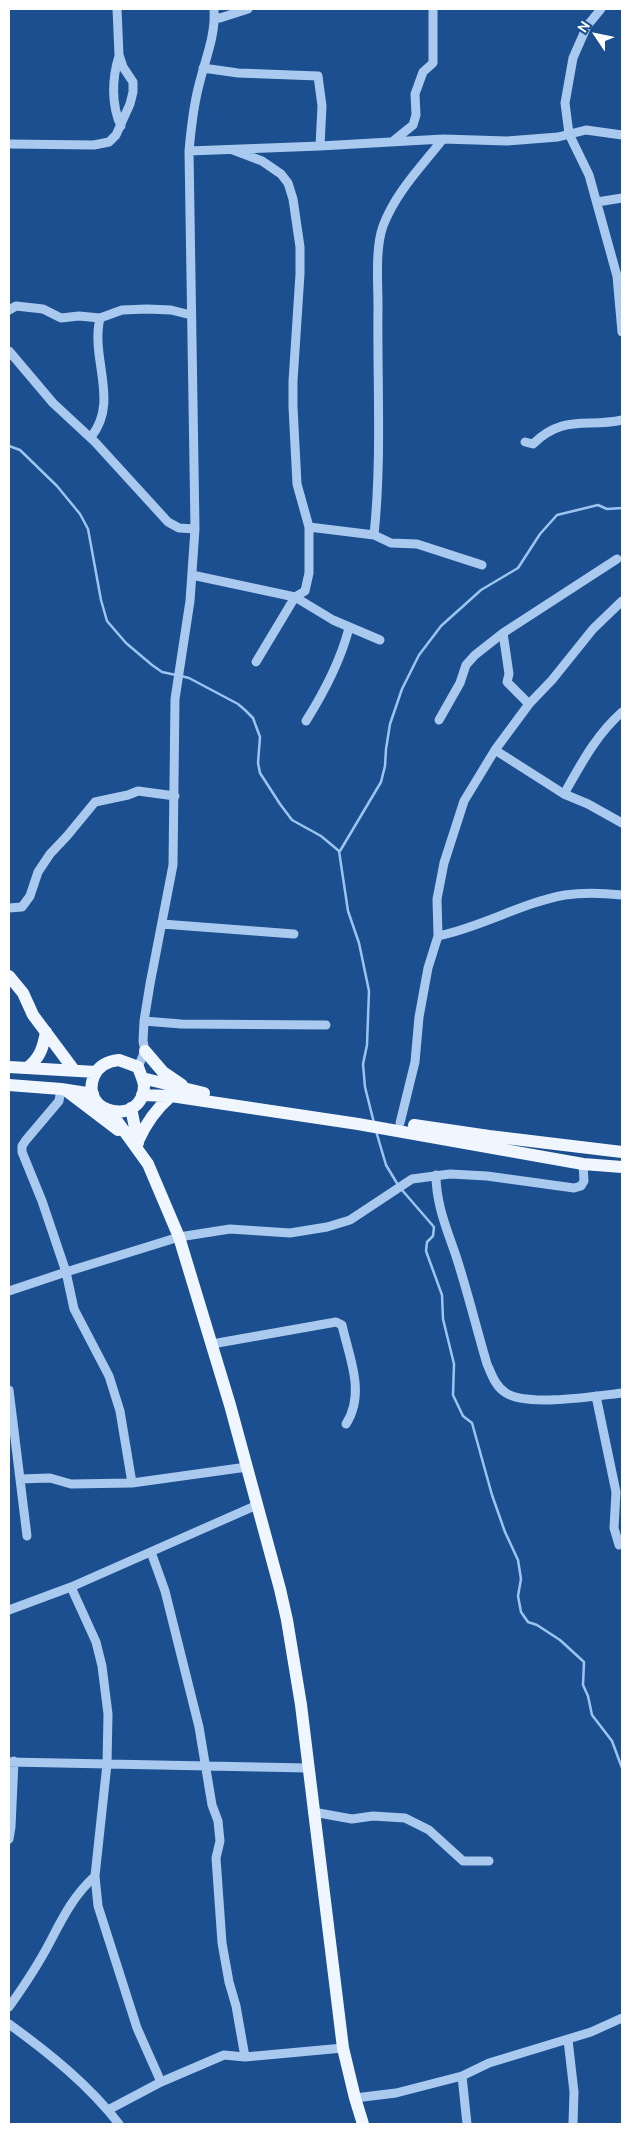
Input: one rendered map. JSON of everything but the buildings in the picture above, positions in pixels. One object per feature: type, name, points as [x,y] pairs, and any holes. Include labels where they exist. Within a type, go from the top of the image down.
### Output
[{"type":"main road","points":[[9,976],[23,993],[33,1015],[46,1032],[84,1071]]},
{"type":"main road","points":[[30,1006],[41,1012],[92,1083],[93,1094],[99,1104],[108,1110],[136,1144],[148,1164],[179,1237],[212,1344],[258,1505],[287,1620],[300,1705],[343,2048],[354,2098],[363,2124]]},
{"type":"main road","points":[[27,1068],[34,1062],[42,1050],[46,1032]]},
{"type":"main road","points":[[145,1051],[163,1072],[195,1091]]},
{"type":"main road","points":[[9,1067],[84,1071],[112,1061],[125,1061],[140,1072],[195,1091],[399,1126],[622,1152]]},
{"type":"main road","points":[[108,1110],[120,1112],[131,1108],[142,1095],[140,1072]]},
{"type":"main road","points":[[9,1085],[63,1089],[93,1094]]},
{"type":"main road","points":[[63,1089],[136,1144]]},
{"type":"main road","points":[[142,1095],[171,1096],[360,1120]]},
{"type":"main road","points":[[136,1144],[150,1119],[171,1096]]},
{"type":"main road","points":[[131,1108],[136,1144]]},
{"type":"main road","points":[[399,1126],[582,1164],[622,1167]]},
{"type":"street","points":[[9,144],[94,145],[109,142],[116,135],[130,104],[133,82],[123,67],[119,55],[117,9]]},
{"type":"street","points":[[214,13],[220,18],[248,9]]},
{"type":"street","points":[[392,142],[413,125],[416,115],[414,94],[423,72],[433,62],[433,9]]},
{"type":"street","points":[[601,9],[587,26],[573,58],[565,103],[569,134],[586,168],[617,276],[622,332]]},
{"type":"street","points":[[140,1072],[145,1051],[143,1041],[144,1021],[173,865],[175,699],[190,601],[195,529],[189,152],[192,120],[211,41],[214,13]]},
{"type":"street","points":[[119,55],[116,66],[113,100],[116,117],[120,126]]},
{"type":"street","points":[[203,68],[238,73],[318,76],[322,106],[320,146]]},
{"type":"street","points":[[189,152],[443,139],[507,141],[558,137],[586,130],[622,135]]},
{"type":"street","points":[[374,535],[378,492],[378,328],[381,235],[392,207],[405,185],[443,139]]},
{"type":"street","points":[[233,150],[262,161],[281,174],[288,183],[293,199],[300,247],[300,274],[292,381],[297,484],[309,528],[308,582],[305,591],[295,597],[256,662]]},
{"type":"street","points":[[597,202],[622,198]]},
{"type":"street","points":[[172,310],[191,304]]},
{"type":"street","points":[[9,310],[16,306],[43,309],[61,318],[79,316],[100,318],[122,310],[172,310],[191,315]]},
{"type":"street","points":[[91,438],[101,421],[105,400],[98,339],[100,318]]},
{"type":"street","points":[[9,351],[53,404],[91,438],[168,522],[180,528],[195,529]]},
{"type":"street","points":[[525,442],[533,444],[540,437],[558,426],[580,422],[606,424],[622,420]]},
{"type":"street","points":[[309,528],[374,535],[391,543],[430,546],[482,566]]},
{"type":"street","points":[[439,720],[460,683],[466,665],[475,655],[504,633],[617,559]]},
{"type":"street","points":[[192,575],[295,597],[349,628],[380,640]]},
{"type":"street","points":[[399,1126],[415,1062],[419,1017],[428,968],[438,936],[437,899],[453,835],[464,801],[495,750],[529,704],[552,680],[593,629],[622,601]]},
{"type":"street","points":[[306,721],[316,706],[344,648],[349,628]]},
{"type":"street","points":[[504,633],[509,674],[507,682],[529,704]]},
{"type":"street","points":[[564,794],[591,747],[608,725],[622,712]]},
{"type":"street","points":[[495,750],[564,794],[588,804],[622,823]]},
{"type":"street","points":[[9,908],[22,907],[30,896],[38,872],[50,854],[95,802],[138,791],[174,796]]},
{"type":"street","points":[[438,936],[468,929],[528,906],[564,896],[594,893],[622,895]]},
{"type":"street","points":[[162,924],[294,934]]},
{"type":"street","points":[[144,1021],[181,1024],[326,1025]]},
{"type":"street","points":[[63,1089],[60,1101],[26,1140],[22,1146],[22,1152],[42,1201],[66,1272],[74,1309],[109,1376],[120,1410],[132,1483]]},
{"type":"street","points":[[9,1292],[179,1237],[230,1229],[290,1233],[327,1227],[350,1220],[412,1179],[450,1174],[486,1176],[574,1188],[580,1186],[584,1181],[582,1164]]},
{"type":"street","points":[[436,1175],[436,1189],[443,1222],[455,1253],[487,1364],[500,1389],[517,1398],[553,1399],[622,1393]]},
{"type":"street","points":[[212,1344],[339,1323],[342,1325],[354,1370],[355,1403],[352,1415],[346,1424]]},
{"type":"street","points":[[9,1390],[27,1536]]},
{"type":"street","points":[[596,1396],[619,1492],[614,1528],[619,1545]]},
{"type":"street","points":[[20,1479],[50,1478],[71,1484],[132,1483],[247,1467]]},
{"type":"street","points":[[9,1610],[71,1587],[258,1505]]},
{"type":"street","points":[[152,1552],[165,1591],[199,1727],[212,1805],[219,1830],[216,1858],[222,1943],[245,2057]]},
{"type":"street","points":[[71,1587],[96,1642],[102,1666],[108,1714],[107,1764],[95,1876],[98,1906],[137,2028],[161,2082]]},
{"type":"street","points":[[9,1838],[12,1820],[11,1761],[307,1768]]},
{"type":"street","points":[[313,1812],[352,1819],[373,1816],[405,1818],[430,1830],[463,1861],[489,1862]]},
{"type":"street","points":[[9,2007],[28,1980],[64,1913],[82,1888],[95,1876]]},
{"type":"street","points":[[354,2098],[396,2093],[462,2076],[489,2063],[568,2040],[622,2018]]},
{"type":"street","points":[[9,2024],[76,2077],[119,2124]]},
{"type":"street","points":[[568,2040],[574,2092],[573,2124]]},
{"type":"street","points":[[108,2110],[161,2082],[224,2055],[245,2057],[343,2048]]},
{"type":"street","points":[[462,2076],[467,2124]]},
{"type":"waterway","points":[[9,446],[20,450],[57,486],[80,514],[88,529],[101,600],[107,621],[126,643],[152,665],[162,672],[176,675]]},
{"type":"waterway","points":[[340,851],[381,782],[390,724],[402,689],[419,655],[441,626],[481,590],[518,568],[540,534],[557,515],[598,505],[607,509],[622,508]]},
{"type":"waterway","points":[[181,676],[189,678],[238,704],[253,718],[260,737],[258,763],[260,773],[280,804],[292,820],[321,836],[339,851],[348,911],[359,943],[369,991],[367,1045],[363,1064],[365,1087],[374,1123]]},
{"type":"waterway","points":[[376,1131],[386,1165],[398,1185]]},
{"type":"waterway","points":[[402,1190],[434,1227],[433,1236],[427,1242],[426,1251],[442,1295],[443,1319],[454,1364],[453,1395],[463,1416],[472,1423],[492,1495],[505,1532],[518,1560],[521,1579],[518,1596],[521,1612],[528,1622],[537,1625],[560,1640],[584,1662],[583,1685],[588,1696],[592,1715],[612,1741],[622,1768]]}]
